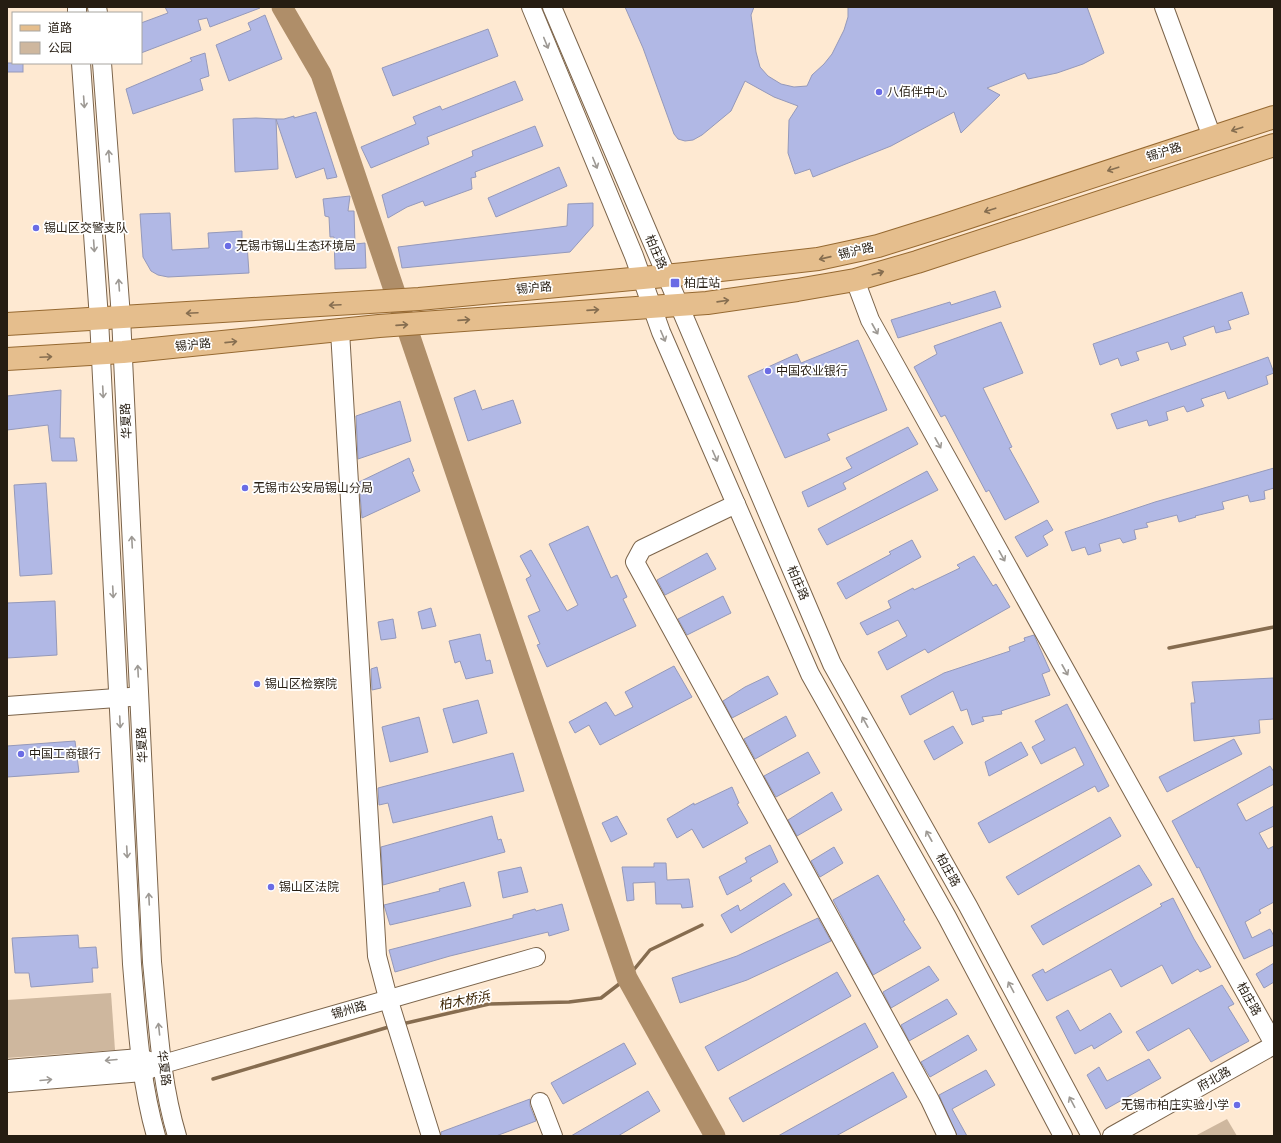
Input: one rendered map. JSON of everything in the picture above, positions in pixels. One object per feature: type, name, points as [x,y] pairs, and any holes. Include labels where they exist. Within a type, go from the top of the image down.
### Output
[{"type":"main road","name":"锡沪路","points":[[7,324],[419,299],[666,276],[818,259],[878,246],[1274,117]]},
{"type":"main road","points":[[652,306],[715,302],[855,280],[917,262],[1274,145]]},
{"type":"main road","name":"锡沪路","points":[[7,359],[101,354],[379,326],[652,306]]},
{"type":"street","name":"柏庄路","points":[[531,7],[642,278],[661,332],[810,674],[947,918],[1063,1136]]},
{"type":"street","name":"柏庄路","points":[[552,7],[832,664],[968,906],[1091,1136]]},
{"type":"street","points":[[1164,7],[1212,137]]},
{"type":"street","name":"华夏路","points":[[81,64],[101,354],[132,964],[141,1065],[156,1136]]},
{"type":"street","name":"华夏路","points":[[102,64],[123,352],[152,962],[170,1113],[177,1136]]},
{"type":"street","name":"柏庄路","points":[[855,280],[870,320],[1274,1044]]},
{"type":"street","points":[[340,331],[377,956],[388,998],[431,1136]]},
{"type":"street","points":[[736,504],[642,549],[635,562],[922,1086],[947,1136]]},
{"type":"street","points":[[7,706],[139,696]]},
{"type":"street","name":"锡州路","points":[[7,1069],[163,1064],[388,998],[536,957]]},
{"type":"street","name":"府北路","points":[[1112,1136],[1274,1044]]},
{"type":"street","name":"锡州路","points":[[7,1083],[141,1065]]},
{"type":"street","points":[[540,1102],[553,1136]]},
{"type":"green space","points":[[111,993],[115,1050],[7,1058],[7,1000]]},
{"type":"green space","points":[[1227,1119],[1237,1136],[1195,1136]]},
{"type":"building","points":[[165,7],[260,7],[210,27],[207,18],[198,20],[201,30],[142,53],[142,23],[168,13]]},
{"type":"building","name":"八佰伴中心","points":[[625,7],[754,7],[751,15],[756,52],[760,67],[768,76],[781,84],[794,87],[807,86],[812,75],[832,54],[844,30],[848,17],[848,7],[1087,7],[1104,53],[1083,64],[1057,73],[1028,79],[1025,73],[987,88],[1000,95],[961,133],[954,112],[891,146],[813,177],[810,169],[795,174],[788,153],[789,120],[798,106],[774,97],[745,81],[731,111],[702,135],[693,140],[685,141],[678,139],[674,134],[643,48]]},
{"type":"building","points":[[265,15],[282,59],[229,81],[216,45],[251,30],[248,23]]},
{"type":"building","points":[[488,29],[498,56],[393,96],[382,68]]},
{"type":"building","points":[[205,53],[209,76],[200,79],[203,90],[133,114],[126,89],[192,61],[190,58]]},
{"type":"building","points":[[7,63],[23,64],[23,72],[7,72]]},
{"type":"building","points":[[515,81],[523,100],[427,137],[429,144],[371,168],[361,147],[416,124],[413,117],[440,106],[442,110]]},
{"type":"building","points":[[316,112],[337,177],[327,179],[324,168],[296,178],[276,119],[284,119],[294,116],[294,118]]},
{"type":"building","points":[[233,119],[276,119],[278,169],[235,172]]},
{"type":"building","points":[[535,126],[543,146],[475,172],[476,177],[471,178],[472,189],[425,206],[423,201],[407,207],[388,218],[382,195],[473,156],[472,151]]},
{"type":"building","points":[[559,167],[567,186],[496,217],[488,198]]},
{"type":"building","points":[[350,196],[348,211],[354,211],[355,244],[365,243],[366,268],[335,269],[334,237],[330,237],[329,217],[325,216],[323,199]]},
{"type":"building","points":[[593,203],[593,226],[570,252],[402,268],[398,247],[567,226],[568,204]]},
{"type":"building","name":"无锡市锡山生态环境局","points":[[170,213],[172,250],[209,248],[208,233],[242,231],[242,244],[247,244],[249,273],[168,277],[158,275],[151,271],[143,257],[140,214]]},
{"type":"building","points":[[995,291],[1001,307],[898,338],[891,320],[950,302],[951,305]]},
{"type":"building","points":[[1242,292],[1249,314],[1228,321],[1231,329],[1216,333],[1214,326],[1183,337],[1186,345],[1171,350],[1168,342],[1136,352],[1139,360],[1121,366],[1118,358],[1100,365],[1093,344]]},
{"type":"building","points":[[1001,322],[1023,373],[983,388],[1012,447],[1009,448],[1039,502],[1005,520],[989,490],[986,492],[945,415],[941,417],[914,367],[937,354],[934,346]]},
{"type":"building","points":[[858,340],[887,410],[827,434],[830,440],[785,458],[748,376],[797,354],[801,363]]},
{"type":"building","points":[[1268,357],[1274,373],[1266,376],[1268,384],[1228,399],[1225,391],[1201,399],[1204,406],[1187,412],[1184,406],[1166,412],[1168,420],[1149,426],[1147,420],[1117,429],[1111,414]]},
{"type":"building","points":[[61,390],[60,438],[74,438],[77,461],[52,461],[48,425],[7,430],[7,396]]},
{"type":"building","points":[[475,390],[482,410],[513,400],[521,423],[468,441],[454,398]]},
{"type":"building","points":[[400,401],[411,441],[358,459],[356,416]]},
{"type":"building","points":[[908,427],[918,444],[843,483],[846,489],[808,507],[802,492],[852,468],[846,458]]},
{"type":"building","points":[[409,458],[414,471],[412,472],[420,491],[362,518],[359,482]]},
{"type":"building","points":[[1274,468],[1274,488],[1264,491],[1265,499],[1250,502],[1248,495],[1222,502],[1224,509],[1195,516],[1196,517],[1179,522],[1177,515],[1146,523],[1148,527],[1134,530],[1136,539],[1123,543],[1120,538],[1099,544],[1101,551],[1088,555],[1085,547],[1072,551],[1065,532],[1155,502]]},
{"type":"building","points":[[927,471],[938,490],[827,545],[818,529]]},
{"type":"building","points":[[46,483],[52,574],[20,576],[14,485]]},
{"type":"building","points":[[1047,520],[1053,530],[1043,536],[1048,545],[1027,557],[1015,537]]},
{"type":"building","points":[[588,526],[611,578],[617,575],[627,597],[623,599],[636,626],[547,667],[537,645],[540,644],[528,616],[540,611],[526,579],[531,576],[520,556],[531,550],[567,611],[578,605],[549,544]]},
{"type":"building","points":[[912,540],[921,557],[846,599],[837,583],[891,554],[889,552]]},
{"type":"building","points":[[707,553],[716,569],[665,595],[657,580]]},
{"type":"building","points":[[974,556],[993,586],[996,584],[1010,607],[928,653],[925,649],[887,670],[878,652],[907,636],[898,620],[867,635],[860,623],[891,608],[888,601],[913,588],[914,590],[960,568],[957,565]]},
{"type":"building","points":[[723,596],[731,613],[687,635],[678,619]]},
{"type":"building","points":[[55,601],[57,655],[7,658],[7,603]]},
{"type":"building","points":[[431,608],[436,626],[422,629],[418,612]]},
{"type":"building","points":[[393,619],[396,638],[381,640],[378,622]]},
{"type":"building","points":[[480,634],[486,661],[490,660],[493,673],[466,679],[460,661],[455,663],[449,641]]},
{"type":"building","points":[[1034,635],[1050,671],[1042,674],[1050,695],[1001,711],[1002,714],[982,717],[984,721],[972,725],[967,709],[961,711],[953,691],[910,715],[901,696],[944,673],[1010,651],[1009,647],[1025,641],[1024,638]]},
{"type":"building","points":[[674,666],[692,697],[600,745],[589,725],[575,733],[569,722],[606,702],[615,716],[633,707],[625,692]]},
{"type":"building","points":[[377,667],[381,688],[372,690],[371,669]]},
{"type":"building","points":[[768,676],[778,694],[732,718],[723,701],[745,687]]},
{"type":"building","points":[[1274,678],[1274,719],[1259,720],[1260,733],[1194,741],[1191,703],[1195,703],[1192,682]]},
{"type":"building","points":[[478,700],[487,733],[453,743],[443,709]]},
{"type":"building","points":[[1067,704],[1109,786],[1098,792],[1095,786],[989,843],[978,823],[1084,765],[1075,747],[1041,764],[1032,747],[1045,740],[1035,721]]},
{"type":"building","points":[[786,716],[796,736],[755,759],[744,739]]},
{"type":"building","points":[[419,717],[428,752],[390,762],[382,727]]},
{"type":"building","points":[[953,726],[963,743],[934,760],[924,741]]},
{"type":"building","points":[[1234,739],[1242,754],[1167,792],[1159,777]]},
{"type":"building","points":[[75,741],[79,772],[7,777],[7,746]]},
{"type":"building","points":[[1021,742],[1028,755],[989,776],[985,762]]},
{"type":"building","points":[[808,752],[820,773],[776,797],[764,776]]},
{"type":"building","points":[[513,753],[524,791],[393,823],[388,803],[379,805],[378,788]]},
{"type":"building","points":[[1270,766],[1274,772],[1274,784],[1237,804],[1246,821],[1274,806],[1274,826],[1259,833],[1268,849],[1274,846],[1274,902],[1259,910],[1261,913],[1245,922],[1252,938],[1270,929],[1274,936],[1274,945],[1244,959],[1199,867],[1197,868],[1172,821]]},
{"type":"building","points":[[732,787],[739,803],[737,804],[748,823],[703,848],[692,829],[677,838],[667,819],[694,803],[694,805]]},
{"type":"building","points":[[832,792],[842,810],[797,836],[788,820]]},
{"type":"building","points":[[492,816],[498,840],[501,839],[505,852],[383,885],[381,847]]},
{"type":"building","points":[[617,816],[627,834],[611,842],[602,823]]},
{"type":"building","points":[[1110,817],[1121,836],[1018,895],[1006,877]]},
{"type":"building","points":[[770,845],[778,862],[750,878],[752,881],[727,895],[719,877],[747,862],[745,858]]},
{"type":"building","points":[[834,847],[843,863],[820,877],[811,861]]},
{"type":"building","points":[[654,863],[666,863],[667,880],[689,879],[693,907],[682,908],[681,904],[656,904],[655,882],[633,883],[634,900],[627,901],[622,867],[654,867]]},
{"type":"building","points":[[1139,865],[1152,885],[1043,945],[1031,926]]},
{"type":"building","points":[[521,867],[528,892],[503,898],[498,872]]},
{"type":"building","points":[[878,875],[905,920],[903,921],[921,948],[873,975],[833,900]]},
{"type":"building","points":[[464,882],[471,906],[390,925],[384,905],[440,891],[439,889]]},
{"type":"building","points":[[784,883],[792,895],[731,933],[721,915],[738,905],[740,911]]},
{"type":"building","points":[[1173,898],[1194,939],[1211,967],[1200,972],[1198,969],[1172,984],[1162,965],[1121,987],[1111,969],[1047,1001],[1032,975],[1043,969],[1045,973],[1162,906],[1160,904]]},
{"type":"building","points":[[562,904],[569,930],[549,936],[548,932],[450,956],[395,972],[389,950],[513,918],[513,915],[535,909],[536,911]]},
{"type":"building","points":[[818,918],[831,941],[747,980],[680,1003],[672,978],[737,956]]},
{"type":"building","points":[[78,935],[79,948],[96,947],[98,968],[92,968],[93,982],[31,987],[29,973],[15,973],[12,938]]},
{"type":"building","points":[[1274,963],[1274,982],[1264,988],[1256,974]]},
{"type":"building","points":[[929,966],[939,980],[891,1008],[883,992]]},
{"type":"building","points":[[837,972],[851,996],[718,1071],[705,1047]]},
{"type":"building","points":[[1222,985],[1234,1004],[1228,1007],[1249,1041],[1211,1062],[1189,1028],[1148,1051],[1136,1032]]},
{"type":"building","points":[[947,999],[957,1014],[909,1041],[901,1025]]},
{"type":"building","points":[[1068,1010],[1080,1031],[1110,1013],[1122,1032],[1094,1049],[1092,1045],[1075,1054],[1056,1017]]},
{"type":"building","points":[[865,1023],[878,1047],[743,1122],[729,1098]]},
{"type":"building","points":[[968,1035],[977,1050],[930,1077],[921,1062]]},
{"type":"building","points":[[624,1043],[636,1064],[563,1104],[551,1083]]},
{"type":"building","points":[[1149,1059],[1161,1078],[1106,1109],[1087,1075],[1099,1067],[1107,1081]]},
{"type":"building","points":[[986,1070],[995,1085],[952,1109],[967,1136],[957,1136],[939,1095]]},
{"type":"building","points":[[893,1072],[907,1097],[836,1136],[778,1136]]},
{"type":"building","points":[[648,1091],[660,1111],[618,1136],[571,1136]]},
{"type":"building","points":[[530,1099],[530,1106],[536,1121],[496,1136],[441,1136],[441,1132]]},
{"type":"waterway","points":[[282,7],[321,74],[627,978],[715,1136]]},
{"type":"waterway","points":[[1169,648],[1274,627]]},
{"type":"waterway","name":"柏木桥浜","points":[[402,1024],[489,1004],[569,1002],[601,998],[627,978],[650,950],[702,925]]},
{"type":"waterway","name":"柏木桥浜","points":[[213,1079],[392,1026]]},
{"type":"place","name":"八佰伴中心","points":[[879,92]]},
{"type":"place","name":"锡山区交警支队","points":[[36,228]]},
{"type":"place","name":"无锡市锡山生态环境局","points":[[228,246]]},
{"type":"place","name":"柏庄站","points":[[675,283]]},
{"type":"place","name":"中国农业银行","points":[[768,371]]},
{"type":"place","name":"无锡市公安局锡山分局","points":[[245,488]]},
{"type":"place","name":"锡山区检察院","points":[[257,684]]},
{"type":"place","name":"中国工商银行","points":[[21,754]]},
{"type":"place","name":"锡山区法院","points":[[271,887]]},
{"type":"place","name":"无锡市柏庄实验小学","points":[[1237,1105]]}]
